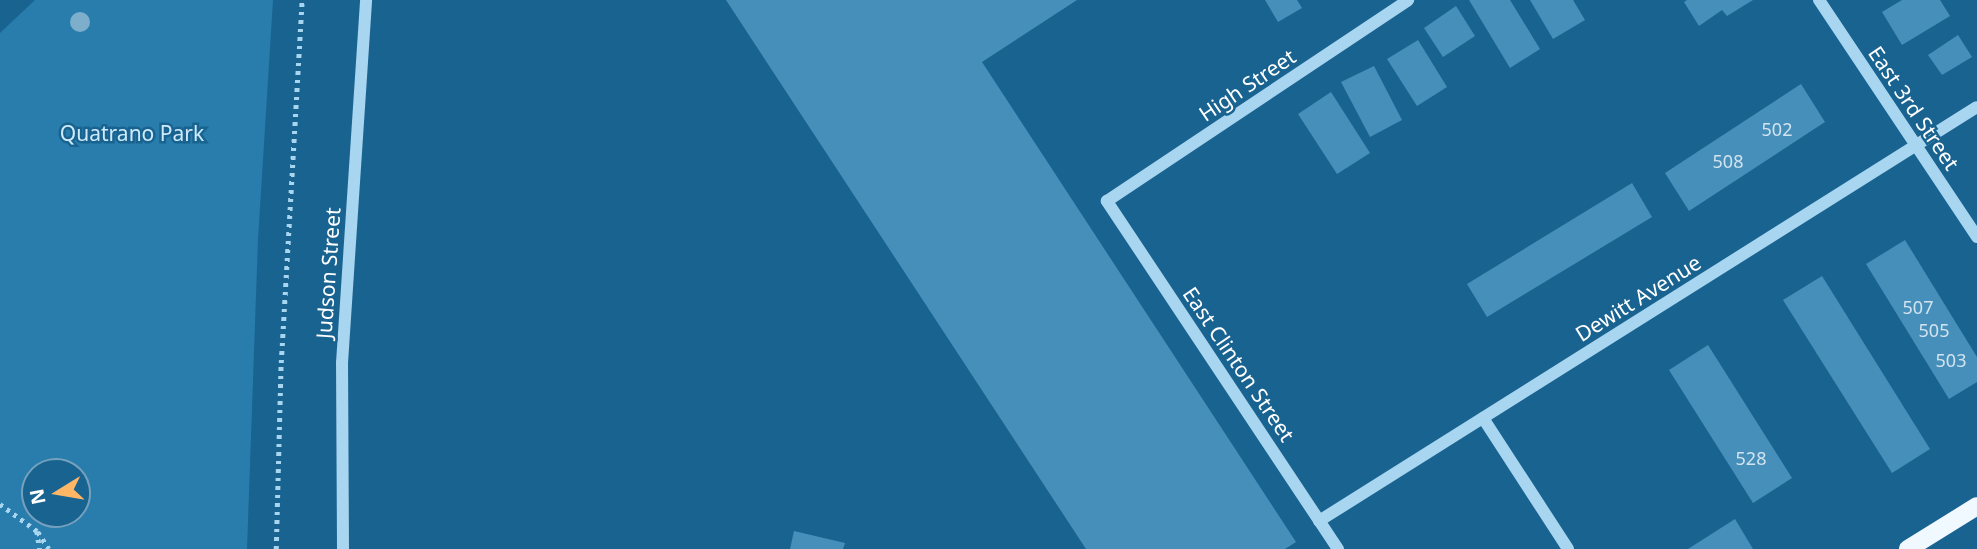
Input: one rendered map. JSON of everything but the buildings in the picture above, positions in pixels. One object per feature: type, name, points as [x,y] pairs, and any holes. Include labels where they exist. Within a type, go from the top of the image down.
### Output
[{"type":"main road","points":[[1908,549],[1977,506]]},
{"type":"street","name":"Judson Street","points":[[343,549],[342,363],[366,0]]},
{"type":"street","name":"High Street","points":[[1107,201],[1408,0]]},
{"type":"street","name":"East 3rd Street","points":[[1819,0],[1977,237]]},
{"type":"street","name":"Dewitt Avenue","points":[[1320,521],[1977,107]]},
{"type":"street","name":"East Clinton Street","points":[[1107,201],[1338,549]]},
{"type":"street","points":[[1483,418],[1568,549]]},
{"type":"path","points":[[276,549],[281,363],[302,0]]},
{"type":"path","points":[[0,504],[37,531],[49,549]]},
{"type":"path","points":[[37,531],[40,549]]},
{"type":"green space","name":"Quatrano Park","points":[[35,0],[273,0],[258,239],[247,549],[0,549],[0,33]]}]
